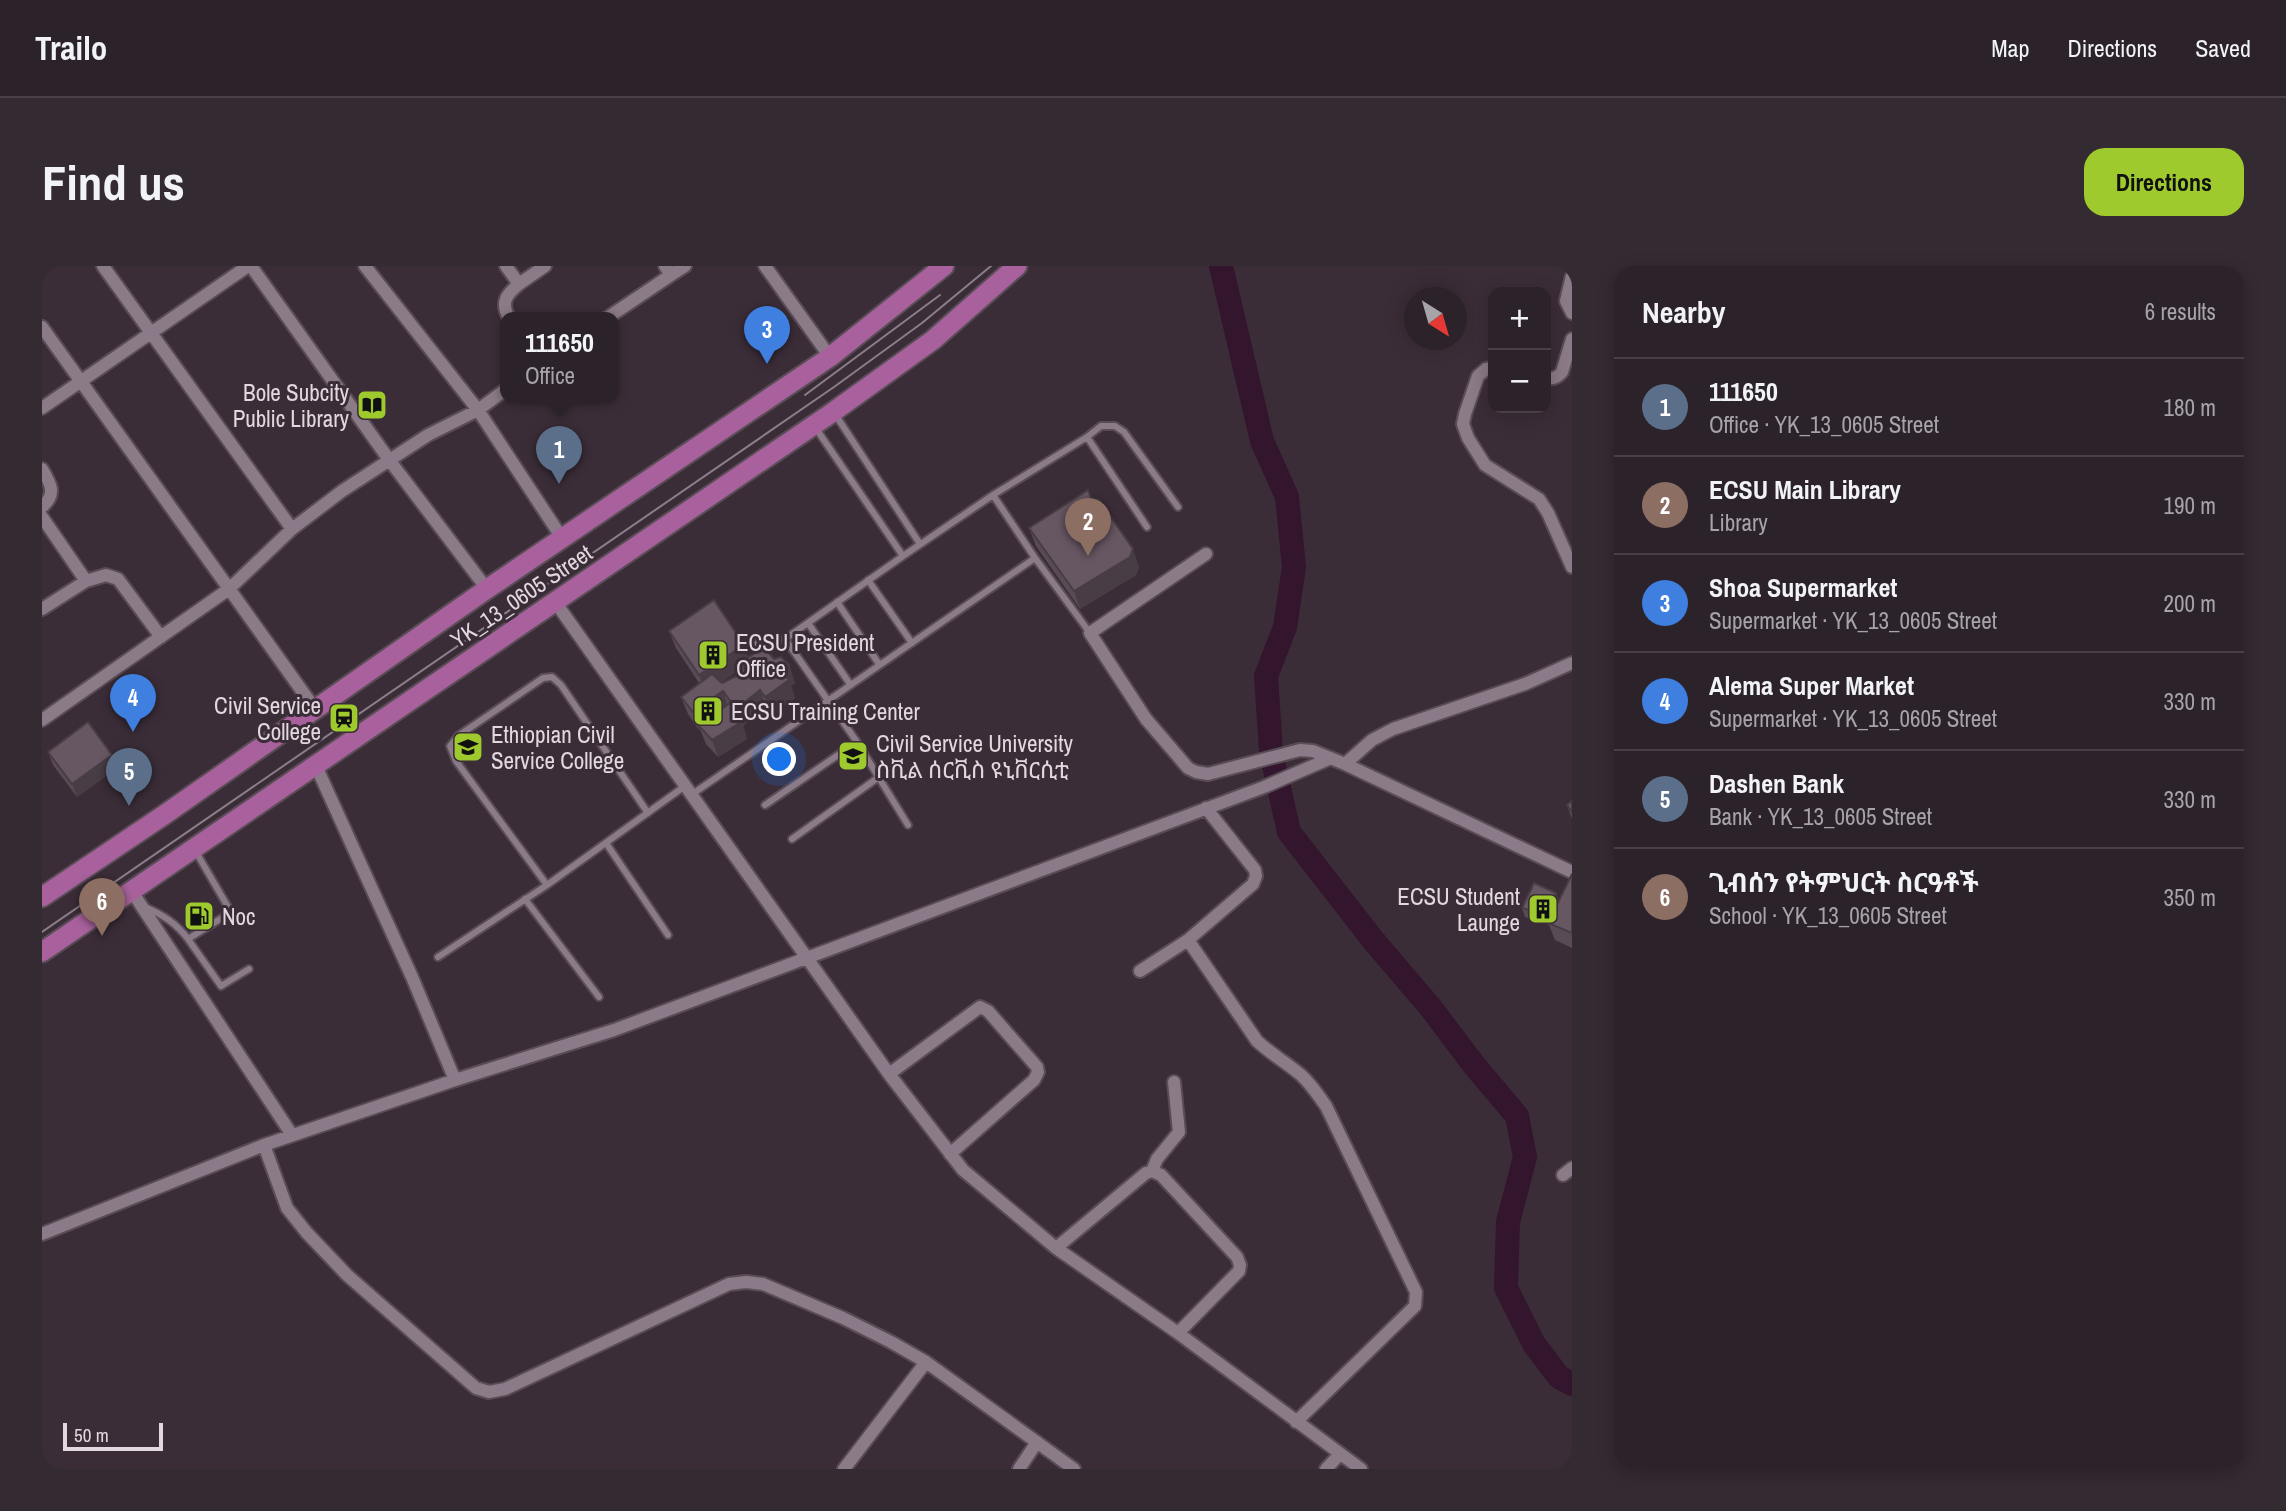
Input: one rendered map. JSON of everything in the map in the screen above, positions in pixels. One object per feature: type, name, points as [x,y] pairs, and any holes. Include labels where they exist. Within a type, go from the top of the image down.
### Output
[{"type":"main road","name":"YK_13_0605 Street","points":[[42,897],[487,589],[830,357],[944,266]]},
{"type":"main road","name":"YK_13_0605 Street","points":[[42,952],[135,897],[194,847],[833,412],[933,340],[1017,266]]},
{"type":"street","points":[[103,266],[292,529]]},
{"type":"street","points":[[42,408],[250,266],[390,461],[487,589]]},
{"type":"street","points":[[365,266],[478,410],[562,538]]},
{"type":"street","points":[[506,266],[519,284]]},
{"type":"street","points":[[506,312],[505,299],[508,293],[545,266]]},
{"type":"street","points":[[615,312],[668,270],[684,266]]},
{"type":"street","points":[[765,266],[830,357]]},
{"type":"street","points":[[1572,276],[1566,301],[1572,313]]},
{"type":"street","points":[[42,327],[315,709]]},
{"type":"street","points":[[1551,379],[1559,377],[1572,339]]},
{"type":"street","points":[[1488,369],[1478,376],[1465,414],[1463,424],[1468,438],[1485,465],[1539,499],[1572,567]]},
{"type":"street","points":[[42,720],[229,589],[292,529],[342,491],[428,435],[478,410],[500,394]]},
{"type":"street","points":[[42,469],[51,484],[53,494],[42,507]]},
{"type":"street","points":[[42,517],[86,581]]},
{"type":"street","points":[[1206,555],[1090,633],[1146,719],[1188,768],[1208,774],[1300,750],[1313,751],[1572,872]]},
{"type":"street","points":[[42,609],[86,581],[106,575],[118,579],[161,637]]},
{"type":"street","points":[[556,603],[889,1074],[963,1170],[1056,1248],[1178,1333],[1362,1469]]},
{"type":"street","points":[[1345,764],[1372,740],[1393,729],[1525,684],[1572,663]]},
{"type":"street","points":[[42,1234],[264,1145],[455,1080],[614,1030],[809,959],[1264,787],[1331,758]]},
{"type":"street","points":[[316,766],[412,976],[455,1080]]},
{"type":"street","points":[[1140,971],[1188,940],[1253,884],[1255,870],[1206,808]]},
{"type":"street","points":[[135,897],[292,1135]]},
{"type":"street","points":[[1188,940],[1257,1041],[1301,1075],[1326,1106],[1416,1292],[1415,1306],[1296,1422]]},
{"type":"street","points":[[889,1074],[980,1007],[988,1011],[1037,1067],[1034,1080],[950,1154]]},
{"type":"street","points":[[1152,1171],[1157,1159],[1179,1132],[1174,1082]]},
{"type":"street","points":[[264,1145],[287,1208],[307,1233],[347,1275],[476,1388],[489,1392],[505,1390],[729,1284],[763,1284],[844,1318],[926,1362],[1074,1469]]},
{"type":"street","points":[[1056,1248],[1146,1173],[1152,1171],[1161,1175],[1237,1257],[1240,1265],[1239,1271],[1178,1333]]},
{"type":"street","points":[[844,1469],[926,1362]]},
{"type":"street","points":[[1019,1469],[1037,1443]]},
{"type":"street","points":[[1326,1469],[1339,1454]]},
{"type":"lane","points":[[833,412],[920,544]]},
{"type":"lane","points":[[814,425],[903,556]]},
{"type":"lane","points":[[756,644],[785,639],[920,544],[1101,426],[1115,426],[1124,432],[1178,508]]},
{"type":"lane","points":[[1087,437],[1147,527]]},
{"type":"lane","points":[[993,495],[1090,633]]},
{"type":"lane","points":[[438,957],[547,885],[648,813],[828,701],[1035,558]]},
{"type":"lane","points":[[868,580],[912,643]]},
{"type":"lane","points":[[836,602],[879,664]]},
{"type":"lane","points":[[808,623],[850,684]]},
{"type":"lane","points":[[785,639],[857,742],[908,825]]},
{"type":"lane","points":[[547,885],[456,761],[450,746],[458,736],[542,678],[552,677],[561,684],[648,813]]},
{"type":"lane","points":[[765,805],[857,742]]},
{"type":"lane","points":[[792,839],[879,777]]},
{"type":"lane","points":[[606,843],[668,935]]},
{"type":"lane","points":[[188,939],[228,912],[194,847]]},
{"type":"lane","points":[[135,897],[180,928],[221,986],[249,969]]},
{"type":"lane","points":[[525,899],[599,997]]},
{"type":"building","points":[[1088,490],[1091,498],[1099,500],[1133,549],[1130,557],[1074,591],[1029,528]]},
{"type":"building","name":"ECSU President Office","points":[[714,600],[744,645],[699,675],[669,631]]},
{"type":"building","points":[[764,647],[774,659],[781,657],[789,665],[782,671],[789,680],[765,697],[760,690],[736,709],[741,722],[712,740],[699,726],[731,702],[723,691],[693,712],[681,697],[712,674],[722,683],[747,671],[740,663]]},
{"type":"building","points":[[88,722],[112,755],[72,784],[48,752]]},
{"type":"building","points":[[1572,874],[1572,933],[1548,923]]},
{"type":"building","points":[[1534,883],[1556,893],[1548,916],[1522,908]]},
{"type":"waterway","points":[[1221,266],[1262,441],[1287,497],[1294,567],[1285,627],[1266,676],[1271,752],[1289,832],[1373,940],[1517,1116],[1525,1157],[1508,1222],[1506,1288],[1534,1344],[1559,1377],[1572,1384]]},
{"type":"tram line","points":[[42,932],[834,387],[922,323],[991,266]]},
{"type":"tram line","points":[[805,395],[940,295]]},
{"type":"place","name":"Shoa Supermarket","points":[[767,364]]},
{"type":"place","name":"Bole Subcity Public Library","points":[[372,405]]},
{"type":"place","name":"111650","points":[[559,484]]},
{"type":"place","name":"ECSU Main Library","points":[[1088,556]]},
{"type":"place","name":"ECSU President Office","points":[[713,655]]},
{"type":"place","name":"ECSU Training Center","points":[[708,711]]},
{"type":"place","name":"Civil Service College","points":[[344,718]]},
{"type":"place","name":"Alema Super Market","points":[[133,732]]},
{"type":"place","name":"Ethiopian Civil Service College","points":[[468,747]]},
{"type":"place","name":"Civil Service University ስቪል ሰርቪስ ዩኒቨርሲቲ","points":[[853,756]]},
{"type":"place","name":"Dashen Bank","points":[[129,806]]},
{"type":"place","name":"ECSU Student Launge","points":[[1543,909]]},
{"type":"place","name":"Noc","points":[[199,916]]},
{"type":"place","name":"ጊብሰን የትምህርት ስርዓቶች","points":[[102,936]]}]
